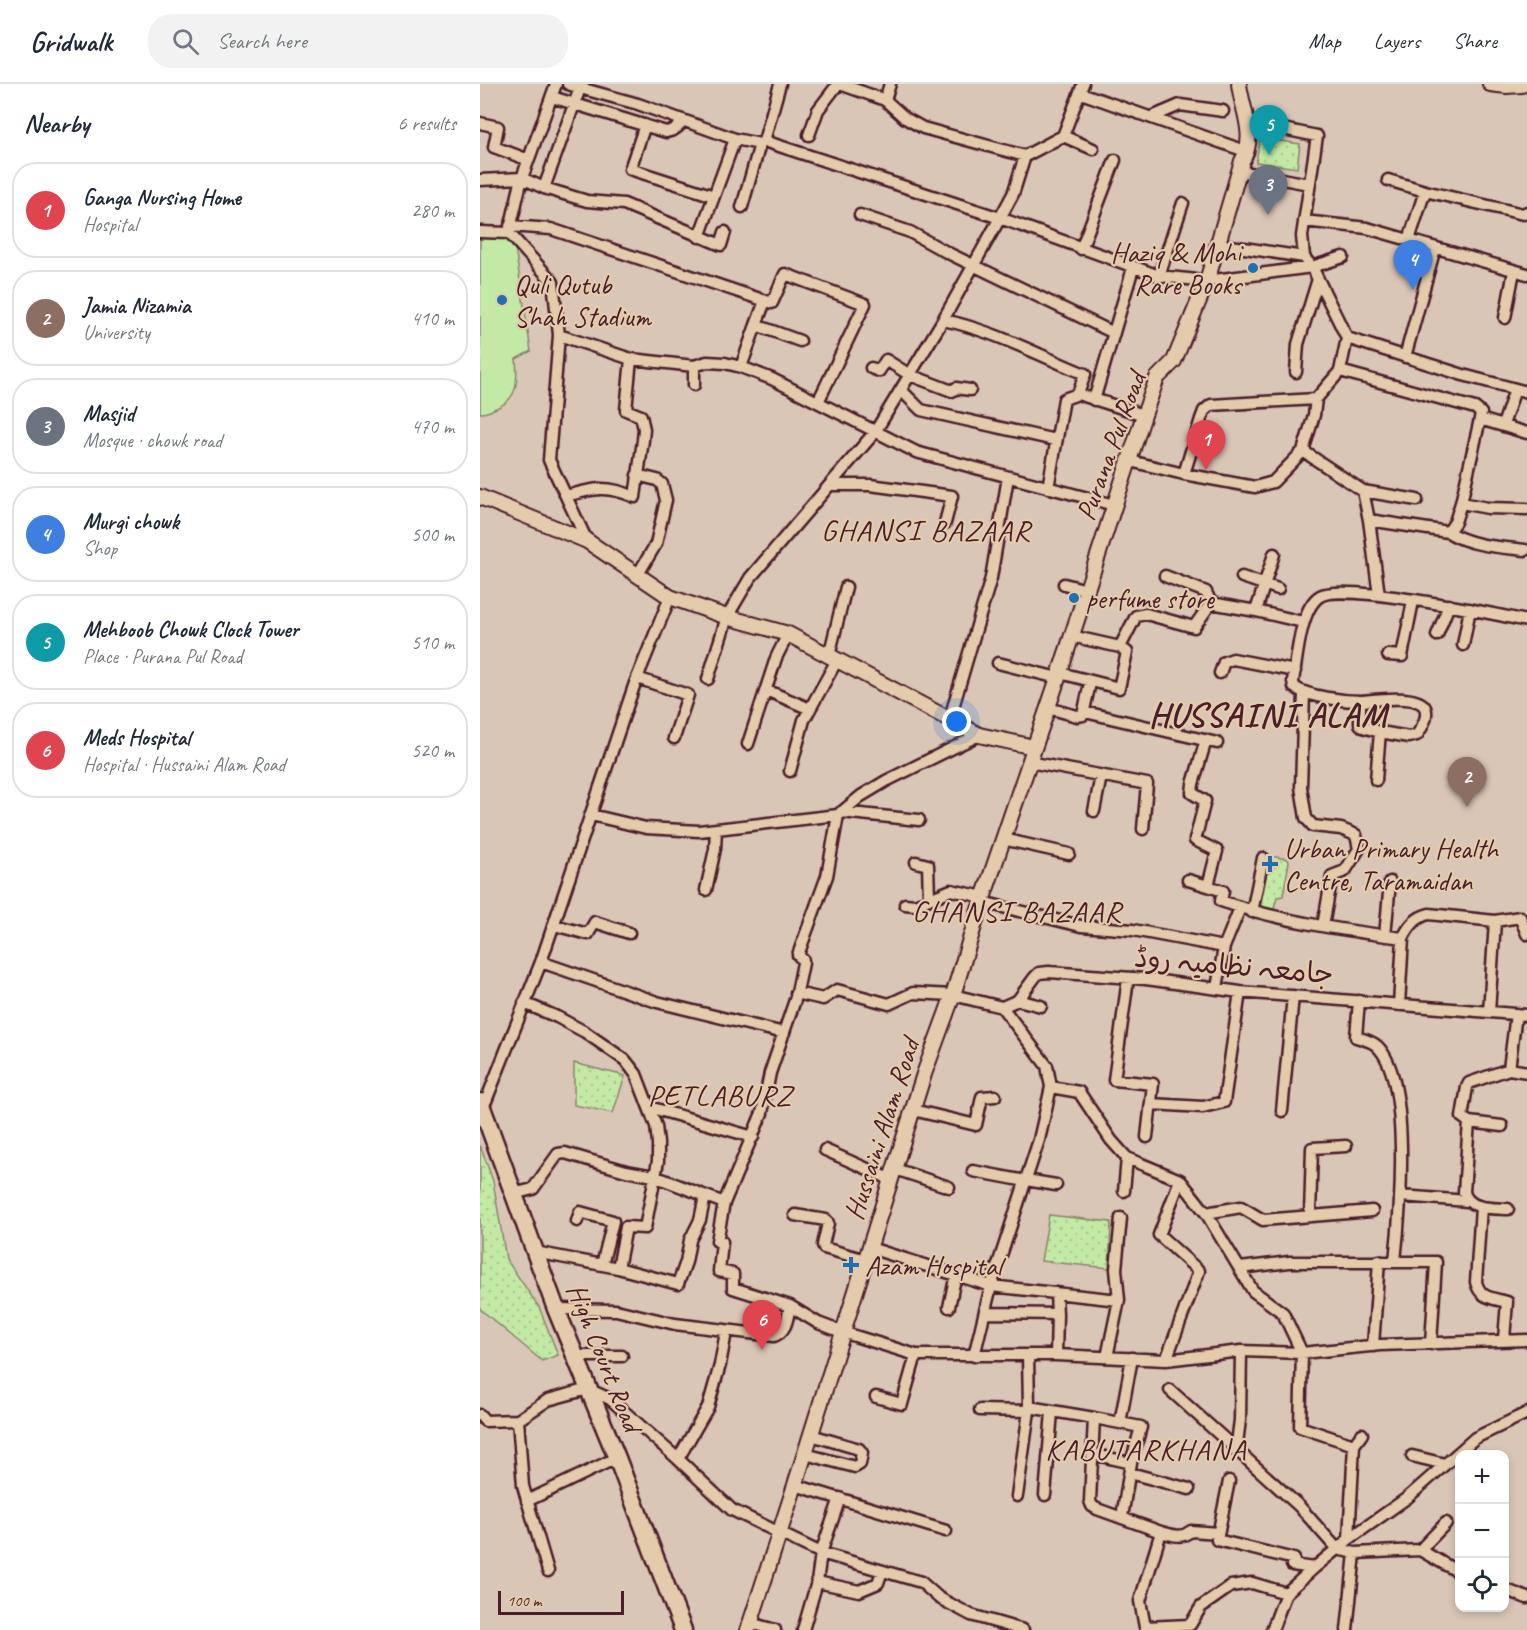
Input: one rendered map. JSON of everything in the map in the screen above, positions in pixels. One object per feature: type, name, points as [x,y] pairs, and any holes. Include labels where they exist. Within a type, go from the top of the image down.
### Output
[{"type":"highway","name":"High Court Road","points":[[480,1104],[574,1356],[583,1389],[617,1458],[683,1630]]},
{"type":"highway","name":"High Court Road","points":[[480,1122],[674,1630]]},
{"type":"main road","points":[[1229,84],[1239,121],[1242,158]]},
{"type":"main road","points":[[1490,84],[1523,85]]},
{"type":"main road","name":"Purana Pul Road","points":[[1034,747],[1157,378],[1174,362],[1207,281],[1242,158],[1249,122],[1240,91]]},
{"type":"main road","points":[[480,497],[587,541],[670,597],[727,617],[788,634],[979,735],[1034,747]]},
{"type":"main road","name":"Hussaini Alam Road","points":[[749,1627],[892,1174],[1034,747]]},
{"type":"street","points":[[509,230],[522,178],[556,84]]},
{"type":"street","points":[[568,84],[638,104],[735,139],[762,142],[1000,218],[1160,276],[1207,281],[1312,267],[1343,257]]},
{"type":"street","points":[[742,207],[780,84]]},
{"type":"street","points":[[809,135],[818,110],[839,84],[885,100],[904,118],[923,128],[1025,156],[1063,136],[1082,88],[1242,158],[1310,184]]},
{"type":"street","points":[[885,100],[890,84]]},
{"type":"street","points":[[544,188],[580,88]]},
{"type":"street","points":[[552,97],[666,132],[673,131],[680,126],[683,120]]},
{"type":"street","points":[[1152,117],[1180,105],[1222,111]]},
{"type":"street","points":[[1130,461],[1255,487],[1273,482],[1303,451],[1314,415],[1316,399],[1340,371],[1347,338],[1312,267],[1304,257],[1302,236],[1317,136],[1249,122]]},
{"type":"street","points":[[480,123],[498,127],[494,147],[529,160]]},
{"type":"street","points":[[645,126],[630,169],[714,196]]},
{"type":"street","points":[[1063,136],[1093,149]]},
{"type":"street","points":[[699,237],[735,139]]},
{"type":"street","points":[[708,679],[727,617],[750,578],[875,432],[943,320],[1000,218],[1013,194],[1025,156]]},
{"type":"street","points":[[1081,249],[1115,160]]},
{"type":"street","points":[[480,180],[522,178],[544,188],[587,201],[624,204],[721,245],[725,232]]},
{"type":"street","points":[[1388,180],[1523,214],[1527,212]]},
{"type":"street","points":[[1409,240],[1425,191]]},
{"type":"street","points":[[1160,276],[1183,202]]},
{"type":"street","points":[[860,215],[910,232],[1114,333]]},
{"type":"street","points":[[1304,220],[1367,228],[1527,274]]},
{"type":"street","points":[[480,232],[552,229],[772,303],[785,274],[865,304],[818,402]]},
{"type":"street","points":[[509,230],[553,282],[559,335],[549,460],[587,541]]},
{"type":"street","points":[[1218,244],[1304,257]]},
{"type":"street","points":[[1406,357],[1435,248]]},
{"type":"street","points":[[1094,400],[1133,268]]},
{"type":"street","points":[[1505,318],[1514,271]]},
{"type":"street","points":[[1296,372],[1298,344],[1318,279]]},
{"type":"street","points":[[741,367],[765,301]]},
{"type":"street","points":[[943,320],[974,327],[1085,374],[1078,394]]},
{"type":"street","points":[[756,326],[800,341]]},
{"type":"street","points":[[559,335],[631,359],[694,366],[707,362],[725,363],[741,367],[772,379],[916,452],[1114,505]]},
{"type":"street","points":[[1347,338],[1463,375],[1527,392]]},
{"type":"street","points":[[566,496],[592,490],[616,489],[634,497],[644,429],[641,416],[626,410],[631,359]]},
{"type":"street","points":[[871,368],[879,371],[886,360],[910,375],[952,391],[956,388],[970,390]]},
{"type":"street","points":[[694,366],[694,385]]},
{"type":"street","points":[[1340,371],[1475,408],[1481,413],[1461,503],[1455,522],[1448,532]]},
{"type":"street","points":[[1503,425],[1515,389]]},
{"type":"street","points":[[901,390],[921,410],[1055,440]]},
{"type":"street","points":[[1048,488],[1064,399],[1078,394],[1144,415]]},
{"type":"street","points":[[1184,474],[1204,411],[1211,405],[1316,399]]},
{"type":"street","points":[[1480,419],[1527,433]]},
{"type":"street","points":[[1303,451],[1363,491],[1417,500]]},
{"type":"street","points":[[637,475],[662,484],[666,500],[656,544],[637,576]]},
{"type":"street","points":[[949,721],[991,578],[1008,477]]},
{"type":"street","points":[[831,484],[870,485],[951,496],[945,523]]},
{"type":"street","points":[[1363,491],[1379,595]]},
{"type":"street","points":[[1461,503],[1488,508],[1527,509]]},
{"type":"street","points":[[1369,520],[1448,532],[1458,538],[1492,547],[1525,550]]},
{"type":"street","points":[[1256,611],[1274,554]]},
{"type":"street","points":[[1165,576],[1206,592],[1211,603]]},
{"type":"street","points":[[1242,577],[1278,589]]},
{"type":"street","points":[[1064,584],[1087,590]]},
{"type":"street","points":[[790,771],[804,720],[833,658],[846,587]]},
{"type":"street","points":[[1359,701],[1359,724],[1363,727],[1409,737],[1417,735],[1422,728],[1426,713],[1425,707],[1414,701],[1384,698],[1359,701],[1304,693],[1294,687],[1303,622],[1313,602],[1319,596],[1330,591],[1379,595],[1449,605],[1527,621]]},
{"type":"street","points":[[480,1104],[486,1101],[541,962],[637,678],[670,597]]},
{"type":"street","points":[[1388,655],[1402,656],[1413,601]]},
{"type":"street","points":[[1211,603],[1303,622]]},
{"type":"street","points":[[1120,647],[1136,616],[1146,614],[1194,627],[1211,603]]},
{"type":"street","points":[[1437,635],[1449,605]]},
{"type":"street","points":[[1462,645],[1470,609]]},
{"type":"street","points":[[748,744],[776,658],[788,634]]},
{"type":"street","points":[[998,663],[1119,688],[1127,652],[1120,647],[1071,636]]},
{"type":"street","points":[[1220,673],[1224,662],[1233,659],[1295,671]]},
{"type":"street","points":[[637,678],[688,695],[675,738]]},
{"type":"street","points":[[1048,708],[1077,716],[1083,715],[1090,682]]},
{"type":"street","points":[[766,690],[810,709]]},
{"type":"street","points":[[1304,693],[1301,787],[1306,818],[1313,826],[1341,829],[1356,835],[1359,849],[1345,872],[1332,876],[1323,926]]},
{"type":"street","points":[[1085,712],[1211,741],[1192,791],[1205,801],[1195,840],[1215,849],[1217,855],[1208,886]]},
{"type":"street","points":[[1376,780],[1380,732]]},
{"type":"street","points":[[979,735],[886,781],[861,796],[840,814],[827,876],[798,955],[803,963],[796,993],[770,1073],[762,1113],[724,1203],[717,1241],[722,1242],[719,1271],[733,1274],[733,1288],[790,1306],[818,1323],[842,1332],[916,1355],[1056,1355],[1166,1360],[1240,1351],[1302,1353],[1373,1346],[1504,1339],[1527,1340]]},
{"type":"street","points":[[1029,762],[1148,784],[1143,829]]},
{"type":"street","points":[[1094,811],[1101,776]]},
{"type":"street","points":[[591,815],[646,828],[699,831],[840,814],[919,820]]},
{"type":"street","points":[[705,890],[715,849],[716,829]]},
{"type":"street","points":[[1003,839],[1069,854]]},
{"type":"street","points":[[1252,912],[1263,858]]},
{"type":"street","points":[[916,862],[928,864],[929,898]]},
{"type":"street","points":[[1188,880],[1223,891],[1221,901],[1252,912],[1403,938]]},
{"type":"street","points":[[1385,936],[1390,882]]},
{"type":"street","points":[[905,904],[915,904],[951,890],[981,904],[986,903],[1081,926],[1133,930],[1224,947]]},
{"type":"street","points":[[1399,1005],[1403,938],[1416,920],[1429,914],[1495,921],[1520,917],[1527,907]]},
{"type":"street","points":[[1217,988],[1224,947],[1240,908]]},
{"type":"street","points":[[1520,917],[1527,934]]},
{"type":"street","points":[[1489,1012],[1495,921]]},
{"type":"street","points":[[554,925],[588,934],[595,922],[629,933]]},
{"type":"street","points":[[541,962],[657,1002],[784,1033]]},
{"type":"street","name":"جامعہ نظامیہ روڈ","points":[[1002,1007],[1018,1000],[1035,977],[1043,972],[1146,979],[1240,992],[1521,1014]]},
{"type":"street","points":[[1128,979],[1114,1080],[1153,1084],[1147,1137]]},
{"type":"street","points":[[796,993],[823,999],[837,990],[889,1004],[913,993],[953,995],[1002,1007],[1047,1066],[1051,1087],[1039,1140],[992,1286],[974,1356]]},
{"type":"street","points":[[1151,1104],[1203,1107],[1224,1102],[1240,992]]},
{"type":"street","points":[[1282,1111],[1293,996]]},
{"type":"street","points":[[1018,1000],[1041,1006]]},
{"type":"street","points":[[1359,1001],[1356,1037],[1376,1044],[1396,1085],[1401,1150],[1401,1196],[1395,1261]]},
{"type":"street","points":[[524,1003],[585,1032],[625,1060],[636,1074],[650,1107],[656,1126],[658,1161],[645,1228],[626,1227],[618,1268]]},
{"type":"street","points":[[1509,1069],[1521,1014]]},
{"type":"street","points":[[1502,1126],[1469,1122],[1462,1117],[1467,1087],[1469,1083],[1509,1069],[1527,1071]]},
{"type":"street","points":[[1051,1087],[1079,1092],[1126,1158],[1180,1180],[1206,1213],[1253,1291],[1284,1314],[1302,1353],[1300,1427],[1354,1445]]},
{"type":"street","points":[[913,1110],[976,1125],[982,1097],[995,1096]]},
{"type":"street","points":[[650,1107],[753,1137]]},
{"type":"street","points":[[1468,1201],[1464,1192],[1469,1122]]},
{"type":"street","points":[[1310,1215],[1312,1148],[1346,1146]]},
{"type":"street","points":[[825,1150],[892,1174],[949,1187]]},
{"type":"street","points":[[513,1194],[533,1189],[558,1154],[565,1153],[626,1171],[654,1176],[724,1203]]},
{"type":"street","points":[[1124,1191],[1126,1158]]},
{"type":"street","points":[[973,1172],[1056,1185]]},
{"type":"street","points":[[1166,1360],[1199,1271],[1160,1235],[1180,1180]]},
{"type":"street","points":[[535,1252],[618,1268],[678,1284],[686,1263],[690,1240],[700,1220],[705,1196]]},
{"type":"street","points":[[1401,1196],[1468,1201],[1481,1207],[1508,1209]]},
{"type":"street","points":[[1206,1213],[1241,1207],[1263,1220],[1372,1211]]},
{"type":"street","points":[[1481,1207],[1476,1282],[1479,1292],[1484,1296],[1507,1302],[1504,1339]]},
{"type":"street","points":[[577,1221],[580,1212],[613,1221],[602,1265]]},
{"type":"street","points":[[795,1215],[826,1220],[828,1223],[824,1248],[868,1254],[956,1274],[992,1286],[1119,1300]]},
{"type":"street","points":[[1107,1357],[1119,1300],[1116,1269],[1121,1218]]},
{"type":"street","points":[[1373,1346],[1379,1261]]},
{"type":"street","points":[[1240,1268],[1289,1262],[1436,1262],[1431,1344]]},
{"type":"street","points":[[949,1307],[956,1274]]},
{"type":"street","points":[[1056,1293],[1058,1314],[1056,1355]]},
{"type":"street","points":[[556,1309],[616,1310],[675,1324],[726,1332],[774,1336],[781,1333],[786,1325],[790,1306]]},
{"type":"street","points":[[984,1314],[1058,1314]]},
{"type":"street","points":[[678,1459],[708,1407],[720,1365],[726,1332]]},
{"type":"street","points":[[1236,1451],[1240,1420],[1240,1351]]},
{"type":"street","points":[[876,1397],[902,1404],[916,1355]]},
{"type":"street","points":[[1017,1496],[1029,1409],[1028,1355]]},
{"type":"street","points":[[574,1356],[622,1356]]},
{"type":"street","points":[[1120,1423],[1132,1358]]},
{"type":"street","points":[[480,1415],[484,1421],[518,1420],[548,1400],[583,1389],[610,1399],[732,1510],[821,1553],[921,1581],[939,1598],[971,1615],[1023,1630]]},
{"type":"street","points":[[1170,1390],[1299,1506],[1337,1549],[1355,1553],[1420,1550],[1455,1570]]},
{"type":"street","points":[[980,1410],[1029,1409],[1141,1427],[1130,1468],[1122,1517]]},
{"type":"street","points":[[1045,1495],[1052,1412]]},
{"type":"street","points":[[1272,1630],[1286,1593],[1314,1568],[1349,1539],[1407,1498],[1475,1438],[1527,1413]]},
{"type":"street","points":[[1094,1418],[1090,1501],[1092,1506],[1178,1537],[1185,1536],[1191,1531],[1218,1533]]},
{"type":"street","points":[[518,1420],[523,1486],[548,1571]]},
{"type":"street","points":[[1349,1539],[1354,1445],[1362,1434]]},
{"type":"street","points":[[805,1454],[855,1467],[860,1464],[862,1453],[859,1449],[811,1435]]},
{"type":"street","points":[[1092,1454],[1189,1489]]},
{"type":"street","points":[[1412,1456],[1445,1464]]},
{"type":"street","points":[[527,1501],[610,1461]]},
{"type":"street","points":[[1229,1481],[1217,1540],[1294,1559],[1292,1565],[1314,1568]]},
{"type":"street","points":[[795,1485],[946,1531]]},
{"type":"street","points":[[803,1630],[817,1582],[821,1553],[840,1498]]},
{"type":"street","points":[[1420,1550],[1446,1523]]},
{"type":"street","points":[[1161,1532],[1140,1601],[1145,1629],[1190,1625],[1201,1607],[1230,1586],[1252,1583],[1286,1593]]},
{"type":"street","points":[[1347,1630],[1355,1553]]},
{"type":"street","points":[[817,1582],[859,1590],[878,1583],[882,1571]]},
{"type":"street","points":[[1509,1591],[1527,1598]]},
{"type":"street","points":[[1264,1630],[1276,1617]]},
{"type":"street","points":[[749,1627],[775,1630]]},
{"type":"green space","points":[[1260,138],[1300,144],[1297,168],[1256,162]]},
{"type":"green space","name":"Quli Qutub Shah Stadium","points":[[493,227],[515,248],[531,351],[516,359],[515,390],[508,401],[491,411],[480,413],[480,229]]},
{"type":"green space","points":[[1269,856],[1288,859],[1289,862],[1283,896],[1277,897],[1273,912],[1259,910]]},
{"type":"green space","points":[[574,1063],[625,1076],[613,1113],[574,1105]]},
{"type":"green space","points":[[480,1145],[493,1181],[506,1259],[539,1307],[558,1355],[542,1361],[480,1309]]},
{"type":"green space","points":[[1049,1215],[1111,1222],[1109,1268],[1041,1261]]},
{"type":"place","name":"Mehboob Chowk Clock Tower","points":[[1269,155]]},
{"type":"place","name":"Masjid","points":[[1268,215]]},
{"type":"place","name":"Haziq & Mohi Rare Books","points":[[1253,268]]},
{"type":"place","name":"Murgi chowk","points":[[1413,290]]},
{"type":"place","name":"Quli Qutub Shah Stadium","points":[[502,300]]},
{"type":"place","name":"Ganga Nursing Home","points":[[1206,470]]},
{"type":"place","name":"perfume store","points":[[1074,598]]},
{"type":"place","name":"Jamia Nizamia","points":[[1467,807]]},
{"type":"place","name":"Urban Primary Health Centre, Taramaidan","points":[[1270,864]]},
{"type":"place","name":"Azam Hospital","points":[[851,1265]]},
{"type":"place","name":"Meds Hospital","points":[[762,1350]]},
{"type":"district","name":"GHANSI BAZAAR","points":[[926,530]]},
{"type":"district","name":"HUSSAINI ALAM","points":[[1268,714]]},
{"type":"district","name":"GHANSI BAZAAR","points":[[1017,911]]},
{"type":"district","name":"PETLABURZ","points":[[720,1095]]},
{"type":"district","name":"KABUTARKHANA","points":[[1146,1449]]}]
